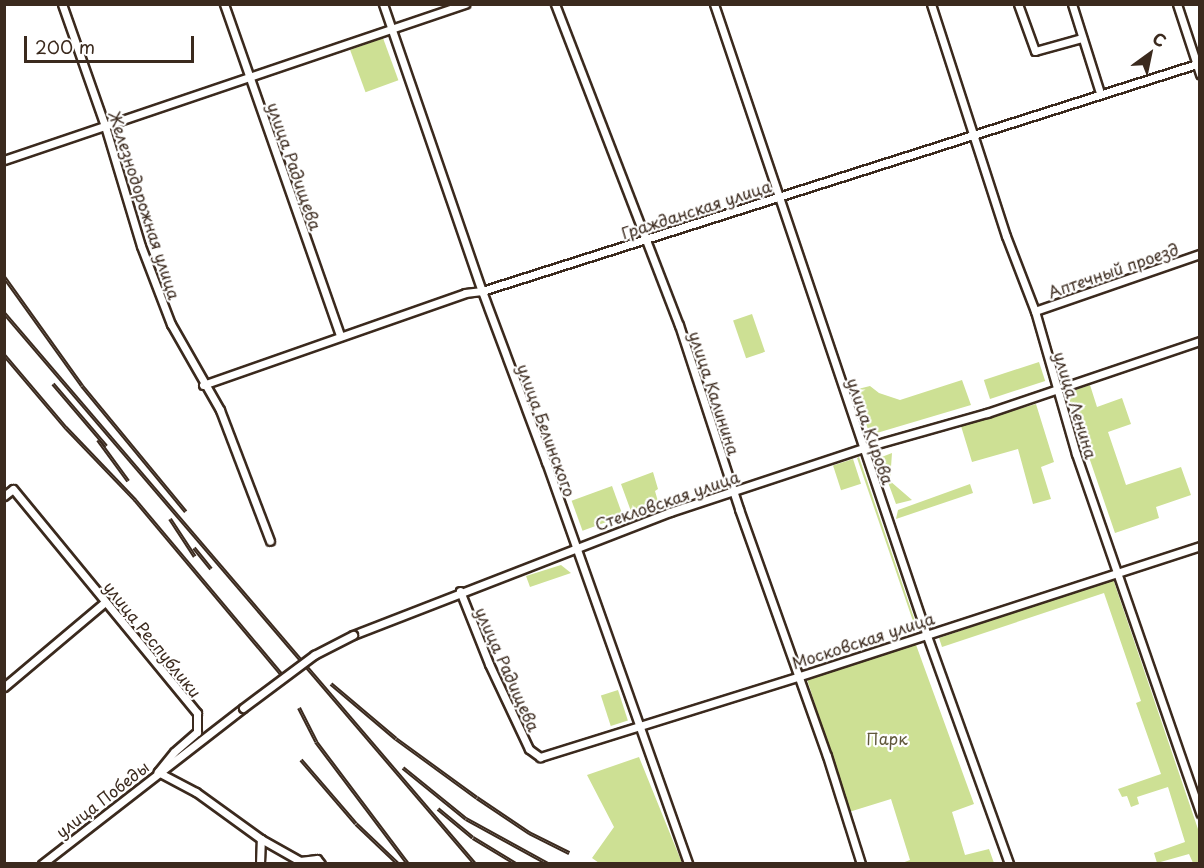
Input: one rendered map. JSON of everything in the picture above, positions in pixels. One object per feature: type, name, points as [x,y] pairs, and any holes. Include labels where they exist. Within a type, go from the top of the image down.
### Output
[{"type":"street","name":"Железнодорожная улица","points":[[62,4],[105,126],[141,246],[172,328],[203,385],[220,410],[270,541]]},
{"type":"street","name":"улица Радищева","points":[[224,4],[340,336]]},
{"type":"street","name":"улица Белинского","points":[[383,4],[482,291],[688,864]]},
{"type":"street","points":[[4,160],[465,4]]},
{"type":"street","name":"улица Калинина","points":[[555,4],[679,325],[733,491],[800,676],[861,864]]},
{"type":"street","name":"улица Кирова","points":[[714,4],[926,633],[1009,864]]},
{"type":"street","name":"улица Ленина","points":[[931,4],[1006,236],[1035,311],[1076,454],[1200,813]]},
{"type":"street","points":[[1018,4],[1035,51],[1082,38]]},
{"type":"street","points":[[1072,4],[1100,93]]},
{"type":"street","points":[[1177,4],[1200,74]]},
{"type":"street","name":"Гражданская улица","points":[[203,385],[458,295],[482,291],[1198,63]]},
{"type":"street","name":"Аптечный проезд","points":[[1035,311],[1200,254]]},
{"type":"street","name":"Стекловская улица","points":[[180,759],[314,655],[354,634],[575,547],[733,491],[863,448],[1057,390],[1200,341]]},
{"type":"street","name":"улица Республики","points":[[4,496],[13,489],[197,713],[197,732],[174,752],[158,772]]},
{"type":"street","name":"Московская улица","points":[[535,756],[543,756],[800,676],[926,633],[1200,546]]},
{"type":"street","name":"улица Радищева","points":[[460,591],[489,664],[529,749],[535,756]]},
{"type":"street","points":[[4,687],[105,602]]},
{"type":"street","name":"улица Победы","points":[[42,864],[158,772],[180,759]]},
{"type":"street","points":[[158,772],[196,792],[261,838],[300,861],[317,859],[321,864]]},
{"type":"street","points":[[260,864],[261,838]]},
{"type":"green space","points":[[383,38],[398,80],[366,92],[350,50]]},
{"type":"green space","points":[[752,314],[765,352],[746,358],[733,321]]},
{"type":"green space","points":[[1039,362],[1045,381],[990,399],[984,380]]},
{"type":"green space","points":[[962,380],[971,405],[870,435],[854,390],[870,386],[879,393],[900,400]]},
{"type":"green space","points":[[1090,385],[1097,407],[1122,398],[1131,424],[1108,432],[1126,485],[1181,467],[1191,495],[1156,507],[1159,518],[1115,533],[1067,393]]},
{"type":"green space","points":[[1036,404],[1054,462],[1041,467],[1051,499],[1033,504],[1018,449],[972,462],[961,426]]},
{"type":"green space","points":[[892,453],[890,481],[912,500],[896,504],[879,458]]},
{"type":"green space","points":[[859,457],[915,621],[913,621],[857,458]]},
{"type":"green space","points":[[853,459],[861,484],[841,490],[833,465]]},
{"type":"green space","points":[[653,472],[658,489],[655,491],[659,505],[632,514],[621,484]]},
{"type":"green space","points":[[970,484],[973,493],[896,519],[898,510]]},
{"type":"green space","points":[[612,486],[623,516],[583,531],[572,501]]},
{"type":"green space","points":[[561,565],[571,573],[530,587],[526,576]]},
{"type":"green space","points":[[1113,579],[1199,832],[1199,863],[1193,863],[1189,854],[1157,863],[1154,853],[1185,842],[1168,787],[1137,797],[1139,804],[1131,807],[1127,796],[1122,797],[1118,789],[1161,774],[1136,703],[1141,701],[1104,593],[942,647],[939,638]]},
{"type":"green space","name":"Парк","points":[[915,642],[974,804],[952,812],[965,855],[989,849],[994,863],[902,863],[910,860],[891,799],[849,812],[807,679]]},
{"type":"green space","points":[[618,690],[628,720],[611,726],[601,696]]},
{"type":"green space","points":[[639,757],[682,863],[599,863],[592,858],[614,827],[587,775]]},
{"type":"railway","points":[[4,277],[82,386],[186,512]]},
{"type":"railway","points":[[4,313],[475,864]]},
{"type":"railway","points":[[4,355],[66,428],[135,500],[281,674]]},
{"type":"railway","points":[[53,384],[106,446]]},
{"type":"railway","points":[[98,440],[128,481]]},
{"type":"railway","points":[[170,519],[195,557]]},
{"type":"railway","points":[[194,548],[211,569]]},
{"type":"railway","points":[[331,684],[396,739],[477,798],[529,833],[569,853]]},
{"type":"railway","points":[[299,708],[316,742],[408,864]]},
{"type":"railway","points":[[301,760],[356,824],[398,864]]},
{"type":"railway","points":[[403,768],[466,819],[548,864]]},
{"type":"railway","points":[[438,809],[473,838],[516,864]]}]
